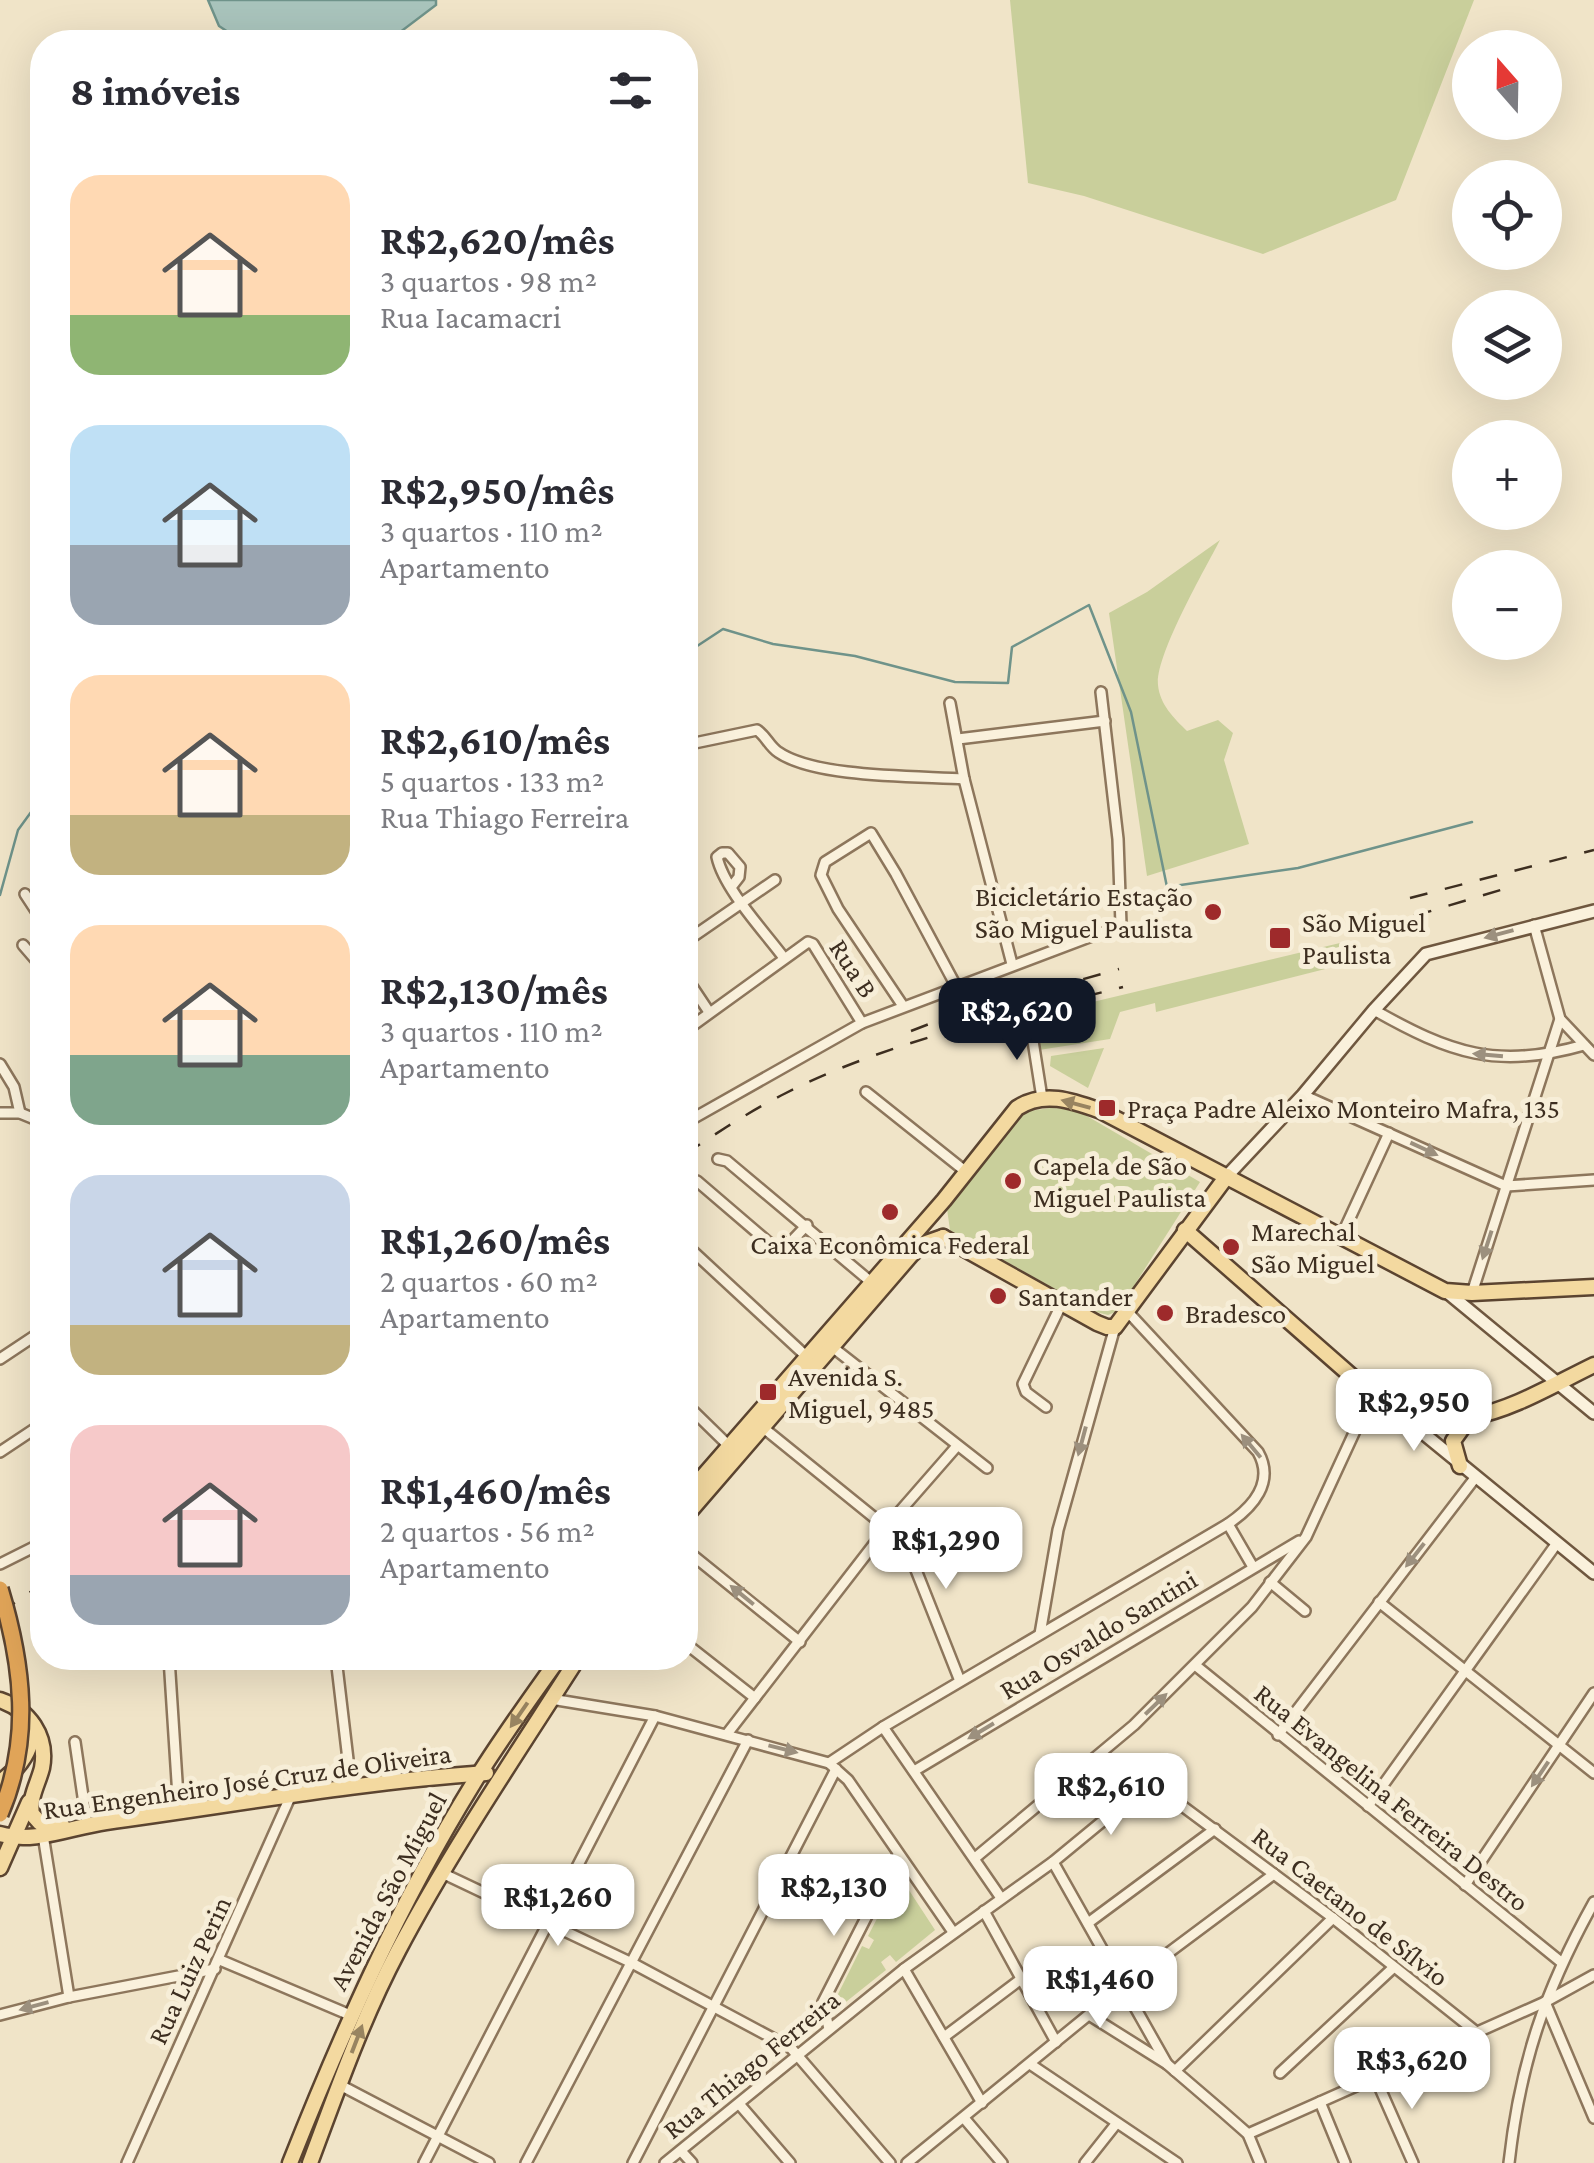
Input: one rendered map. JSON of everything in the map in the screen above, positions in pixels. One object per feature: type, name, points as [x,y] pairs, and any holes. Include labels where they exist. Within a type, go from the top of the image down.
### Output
[{"type":"highway","points":[[0,1590],[17,1656],[22,1699],[18,1764],[0,1814]]},
{"type":"main road","points":[[944,1200],[936,1219],[943,1237],[1107,1328],[1115,1326],[1227,1176],[1426,954],[1594,911]]},
{"type":"main road","points":[[698,1481],[944,1200],[1017,1108],[1042,1098],[1073,1100],[1101,1111],[1445,1291],[1594,1413]]},
{"type":"main road","points":[[1185,1230],[1372,1394],[1594,1573]]},
{"type":"main road","points":[[698,1502],[918,1248],[943,1237]]},
{"type":"main road","points":[[1445,1291],[1594,1287]]},
{"type":"main road","points":[[1460,1466],[1453,1442],[1463,1427],[1594,1365]]},
{"type":"main road","points":[[1396,1410],[1437,1421],[1474,1419]]},
{"type":"main road","name":"Avenida São Miguel","points":[[290,2163],[350,2015],[407,1901],[480,1774],[551,1670]]},
{"type":"main road","name":"Avenida São Miguel","points":[[310,2163],[363,2023],[397,1953],[502,1772],[570,1670]]},
{"type":"main road","points":[[0,1700],[20,1709],[33,1723],[43,1753],[33,1792],[6,1836],[0,1868]]},
{"type":"main road","points":[[0,1782],[14,1772],[29,1748],[33,1723]]},
{"type":"main road","name":"Rua Engenheiro José Cruz de Oliveira","points":[[6,1836],[43,1835],[88,1824],[352,1785],[502,1772]]},
{"type":"main road","points":[[33,1792],[32,1814],[40,1823],[88,1824]]},
{"type":"street","points":[[698,1116],[862,1023],[1121,926],[1118,839],[1100,692]]},
{"type":"street","points":[[950,703],[964,779],[1012,964]]},
{"type":"street","points":[[958,739],[1105,721]]},
{"type":"street","points":[[698,742],[757,730],[780,754],[832,770],[964,779]]},
{"type":"street","points":[[903,1006],[838,908],[820,868],[870,833],[956,986]]},
{"type":"street","points":[[698,933],[776,880]]},
{"type":"street","points":[[698,1021],[784,958],[732,886]]},
{"type":"street","points":[[25,894],[30,902]]},
{"type":"street","points":[[1534,925],[1560,1019],[1594,1056]]},
{"type":"street","name":"Rua B","points":[[784,958],[805,943],[813,944],[862,1023]]},
{"type":"street","points":[[24,945],[30,952]]},
{"type":"street","points":[[698,996],[709,1012]]},
{"type":"street","points":[[1374,1010],[1450,1048],[1475,1055],[1548,1055],[1584,1045]]},
{"type":"street","points":[[1472,1293],[1560,1019]]},
{"type":"street","points":[[1030,1022],[1042,1098]]},
{"type":"street","points":[[0,1064],[14,1087],[20,1113]]},
{"type":"street","points":[[866,1092],[965,1171]]},
{"type":"street","points":[[1303,1095],[1506,1186],[1594,1180]]},
{"type":"street","points":[[0,1113],[30,1117]]},
{"type":"street","points":[[1342,1235],[1389,1133]]},
{"type":"street","points":[[718,1159],[727,1161],[807,1225],[871,1282]]},
{"type":"street","points":[[698,1183],[774,1247],[785,1248],[807,1225]]},
{"type":"street","points":[[698,1256],[806,1356]]},
{"type":"street","points":[[1046,1408],[1024,1390],[1023,1384],[1062,1303]]},
{"type":"street","points":[[633,2163],[833,1766],[883,1727],[1228,1524],[1261,1492],[1266,1479],[1263,1461],[1128,1312]]},
{"type":"street","points":[[1040,1634],[1058,1530],[1115,1326]]},
{"type":"street","points":[[0,1359],[30,1339]]},
{"type":"street","points":[[831,1346],[987,1468]]},
{"type":"street","points":[[975,1858],[1134,1725],[1252,1608],[1306,1538],[1372,1394]]},
{"type":"street","points":[[698,1415],[728,1444]]},
{"type":"street","points":[[762,1426],[887,1528]]},
{"type":"street","points":[[0,1452],[30,1432]]},
{"type":"street","points":[[727,1734],[887,1528],[957,1446]]},
{"type":"street","points":[[1278,1735],[1475,1478]]},
{"type":"street","points":[[895,1518],[960,1681]]},
{"type":"street","points":[[1228,1524],[1253,1567]]},
{"type":"street","name":"Rua Osvaldo Santini","points":[[914,1771],[1306,1538]]},
{"type":"street","points":[[1368,1806],[1557,1543]]},
{"type":"street","points":[[0,1564],[30,1549]]},
{"type":"street","points":[[698,1560],[800,1642]]},
{"type":"street","points":[[1270,1582],[1305,1612]]},
{"type":"street","points":[[1379,1602],[1594,1773]]},
{"type":"street","points":[[698,1652],[755,1698]]},
{"type":"street","name":"Rua Evangelina Ferreira Destro","points":[[1196,1666],[1561,1962]]},
{"type":"street","points":[[170,1670],[179,1812]]},
{"type":"street","points":[[338,1670],[352,1785]]},
{"type":"street","points":[[1464,1885],[1594,1692]]},
{"type":"street","points":[[551,1699],[655,1716],[833,1766],[848,1780],[953,1932]]},
{"type":"street","points":[[424,2163],[655,1716]]},
{"type":"street","points":[[883,1727],[1001,1898]]},
{"type":"street","points":[[526,2163],[748,1740]]},
{"type":"street","points":[[75,1742],[88,1824]]},
{"type":"street","name":"Rua Caetano de Sílvio","points":[[1152,1781],[1475,2031]]},
{"type":"street","name":"Rua Thiago Ferreira","points":[[664,2163],[904,1969],[1053,1862],[1152,1781]]},
{"type":"street","name":"Rua Luiz Perin","points":[[127,2163],[291,1794]]},
{"type":"street","points":[[1088,1923],[1216,1829]]},
{"type":"street","points":[[43,1835],[69,1997]]},
{"type":"street","points":[[829,2028],[824,2002],[898,1856]]},
{"type":"street","points":[[1053,1862],[1171,2067]]},
{"type":"street","points":[[442,1873],[632,1962],[798,2054],[890,2163]]},
{"type":"street","points":[[907,2163],[1124,1986],[1274,1874]]},
{"type":"street","points":[[1509,2163],[1522,2084],[1544,2002],[1594,1902]]},
{"type":"street","points":[[984,1910],[1056,2042]]},
{"type":"street","points":[[1171,2067],[1332,1918]]},
{"type":"street","points":[[0,2016],[217,1965],[350,2015]]},
{"type":"street","points":[[1280,2073],[1394,1967]]},
{"type":"street","points":[[904,1969],[982,2102]]},
{"type":"street","points":[[1248,2134],[1544,2002],[1594,1975]]},
{"type":"street","points":[[944,2037],[1021,1979]]},
{"type":"street","points":[[1544,2002],[1594,2118]]},
{"type":"street","points":[[1089,2015],[1171,2067],[1248,2134],[1260,2163]]},
{"type":"street","points":[[1030,2064],[1176,2163]]},
{"type":"street","points":[[1375,2077],[1413,2163]]},
{"type":"street","points":[[340,2084],[489,2163]]},
{"type":"street","points":[[1320,2102],[1345,2163]]},
{"type":"street","points":[[740,2105],[790,2163]]},
{"type":"street","points":[[964,2118],[1002,2163]]},
{"type":"street","points":[[1085,2163],[1116,2124]]},
{"type":"street","points":[[681,2150],[692,2163]]},
{"type":"green space","points":[[1010,0],[1474,0],[1462,30],[1452,30],[1452,56],[1396,200],[1263,254],[1084,196],[1028,183]]},
{"type":"green space","points":[[1220,540],[1172,634],[1158,685],[1165,705],[1187,731],[1218,720],[1233,733],[1224,760],[1249,844],[1147,876],[1109,613],[1147,592]]},
{"type":"green space","points":[[1340,943],[1345,964],[1156,1012],[1155,1003],[1120,1012],[1110,1039],[1039,1050],[1034,1016]]},
{"type":"green space","points":[[1104,1048],[1088,1088],[1050,1066],[1051,1056]]},
{"type":"green space","points":[[1075,1109],[1200,1182],[1118,1311],[1108,1315],[1096,1312],[950,1230],[947,1209],[952,1198],[1013,1120],[1029,1111]]},
{"type":"green space","points":[[898,1878],[935,1930],[896,1962],[890,1955],[881,1962],[886,1970],[832,2013],[862,1946],[869,1949],[874,1940],[868,1936]]},
{"type":"water","points":[[208,0],[436,0],[436,5],[403,30],[225,30],[219,26]]},
{"type":"waterway","points":[[698,645],[723,629],[773,644],[855,656],[955,682],[1008,683],[1012,647],[1089,605],[1131,712],[1167,887],[1298,868],[1472,822]]},
{"type":"waterway","points":[[0,895],[18,830],[30,814]]},
{"type":"railway","points":[[1410,898],[1594,850]]},
{"type":"railway","points":[[1414,916],[1504,889]]},
{"type":"railway","points":[[911,1031],[1119,969]]},
{"type":"railway","points":[[698,1146],[771,1101],[866,1059],[950,1031],[1123,987]]},
{"type":"railway","points":[[0,1613],[30,1592]]},
{"type":"place","name":"Bicicletário Estação São Miguel Paulista","points":[[1213,912]]},
{"type":"place","name":"São Miguel Paulista","points":[[1280,938]]},
{"type":"place","name":"Praça Padre Aleixo Monteiro Mafra, 135","points":[[1107,1108]]},
{"type":"place","name":"Capela de São Miguel Paulista","points":[[1013,1181]]},
{"type":"place","name":"Caixa Econômica Federal","points":[[890,1212]]},
{"type":"place","name":"Marechal São Miguel","points":[[1231,1247]]},
{"type":"place","name":"Santander","points":[[998,1296]]},
{"type":"place","name":"Bradesco","points":[[1165,1313]]},
{"type":"place","name":"Avenida S. Miguel, 9485","points":[[768,1392]]}]
